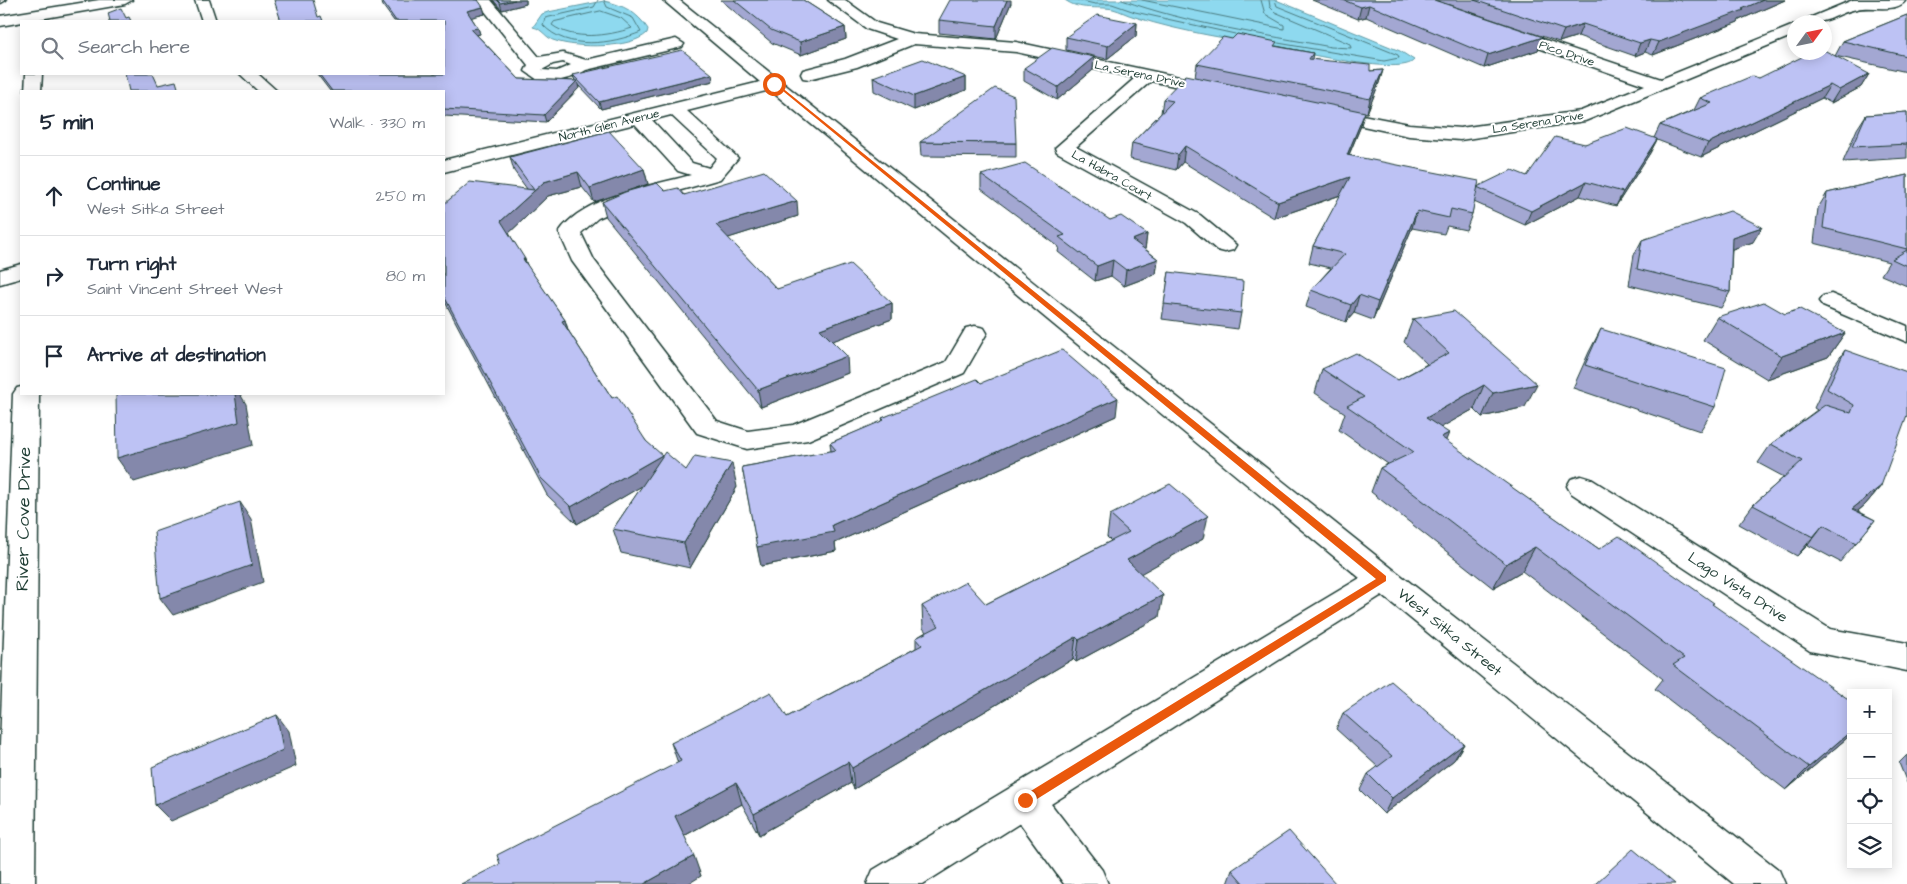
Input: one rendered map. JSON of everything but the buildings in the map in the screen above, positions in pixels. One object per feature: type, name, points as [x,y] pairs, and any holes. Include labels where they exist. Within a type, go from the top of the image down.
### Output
[{"type":"street","points":[[0,21],[35,18],[125,0]]},
{"type":"street","points":[[202,0],[209,20]]},
{"type":"street","points":[[483,0],[528,57],[536,64],[548,59],[569,58],[579,62],[580,66],[676,44]]},
{"type":"street","name":"West Sitka Street","points":[[670,0],[1383,579],[1765,884]]},
{"type":"street","name":"La Serena Drive","points":[[835,0],[872,26],[912,40],[1016,47],[1234,94]]},
{"type":"street","points":[[1827,15],[1856,2],[1887,4],[1899,0]]},
{"type":"street","name":"Pico Drive","points":[[1485,24],[1662,85]]},
{"type":"street","name":"La Serena Drive","points":[[1312,110],[1409,130],[1460,134],[1585,116],[1787,33]]},
{"type":"street","points":[[809,74],[851,62],[912,40]]},
{"type":"street","points":[[33,90],[34,75]]},
{"type":"street","points":[[249,75],[267,90]]},
{"type":"street","name":"La Habra Court","points":[[1147,76],[1064,148],[1193,219],[1225,245]]},
{"type":"street","name":"North Glen Avenue","points":[[445,166],[774,84]]},
{"type":"street","points":[[675,109],[728,158],[713,174],[620,201],[591,214],[570,232],[583,261],[707,427],[747,440],[798,434],[955,368],[975,333]]},
{"type":"street","points":[[640,117],[685,167],[713,174]]},
{"type":"street","points":[[0,277],[20,272]]},
{"type":"street","points":[[1831,301],[1907,335]]},
{"type":"street","name":"River Cove Drive","points":[[15,884],[26,395]]},
{"type":"street","name":"Lago Vista Drive","points":[[1581,486],[1822,641],[1907,658]]},
{"type":"street","points":[[887,884],[1383,579]]},
{"type":"street","points":[[1025,800],[1088,884]]},
{"type":"water","points":[[1065,0],[1276,0],[1400,51],[1414,60],[1406,64],[1392,66],[1352,62],[1190,32],[1153,23],[1113,9],[1077,6]]},
{"type":"water","points":[[604,1],[623,7],[634,14],[644,23],[648,29],[647,33],[629,42],[589,46],[553,40],[533,27],[542,14]]},
{"type":"route","points":[[774,84],[1383,579],[1025,800]]}]
